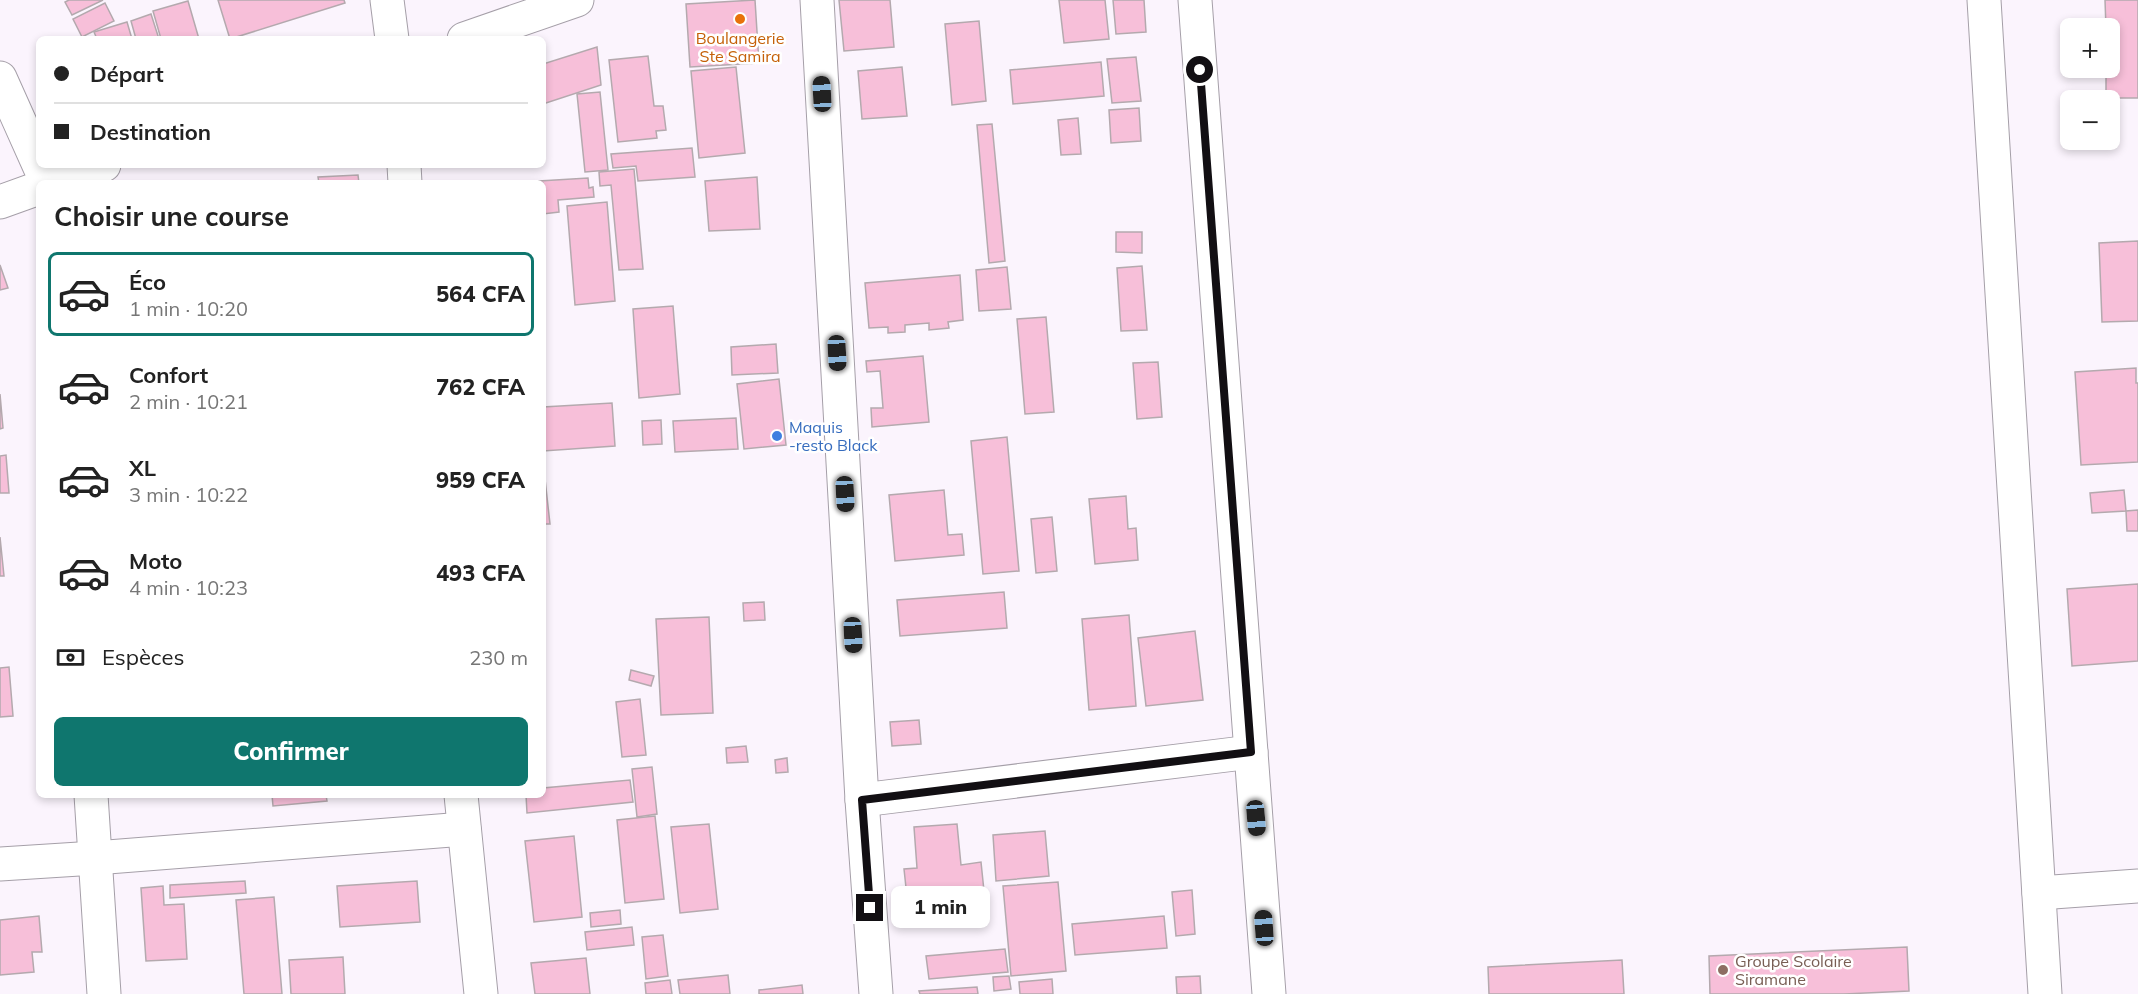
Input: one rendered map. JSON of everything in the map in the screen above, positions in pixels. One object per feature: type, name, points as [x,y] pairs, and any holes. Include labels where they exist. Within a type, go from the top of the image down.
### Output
[{"type":"street","points":[[387,0],[392,36]]},
{"type":"street","points":[[473,36],[577,0]]},
{"type":"street","points":[[817,0],[862,800],[876,994]]},
{"type":"street","points":[[1195,0],[1269,994]]},
{"type":"street","points":[[1984,0],[2045,994]]},
{"type":"street","points":[[0,78],[36,158]]},
{"type":"street","points":[[61,180],[95,168]]},
{"type":"street","points":[[0,202],[36,189]]},
{"type":"street","points":[[862,800],[1251,752]]},
{"type":"street","points":[[91,798],[104,994]]},
{"type":"street","points":[[461,798],[481,994]]},
{"type":"street","points":[[0,864],[464,829]]},
{"type":"street","points":[[2039,893],[2138,886]]},
{"type":"building","points":[[103,0],[72,15],[65,2]]},
{"type":"building","points":[[218,0],[344,0],[345,3],[240,36],[229,36]]},
{"type":"building","points":[[755,0],[759,63],[690,67],[686,4]]},
{"type":"building","points":[[839,0],[890,0],[894,47],[844,51]]},
{"type":"building","points":[[1059,0],[1105,0],[1109,39],[1064,43]]},
{"type":"building","points":[[1113,0],[1144,0],[1146,32],[1116,34]]},
{"type":"building","points":[[2105,0],[2138,0],[2138,98],[2120,98],[2120,90],[2106,90],[2106,78],[2120,78],[2120,18],[2106,18]]},
{"type":"building","points":[[188,1],[198,36],[160,36],[153,11]]},
{"type":"building","points":[[105,3],[114,21],[82,36],[73,19]]},
{"type":"building","points":[[151,14],[158,36],[135,36],[131,21]]},
{"type":"building","points":[[979,21],[986,101],[952,105],[945,24]]},
{"type":"building","points":[[127,22],[131,36],[96,36],[94,32]]},
{"type":"building","points":[[597,47],[601,85],[546,103],[546,63]]},
{"type":"building","points":[[648,56],[654,106],[663,106],[666,130],[656,131],[657,138],[618,142],[609,60]]},
{"type":"building","points":[[1136,57],[1141,101],[1112,103],[1107,59]]},
{"type":"building","points":[[1101,62],[1104,96],[1013,104],[1010,70]]},
{"type":"building","points":[[736,67],[745,153],[699,158],[691,71]]},
{"type":"building","points":[[902,67],[907,116],[862,119],[858,71]]},
{"type":"building","points":[[600,92],[608,170],[585,172],[577,94]]},
{"type":"building","points":[[1139,108],[1141,141],[1111,143],[1109,110]]},
{"type":"building","points":[[1078,118],[1081,154],[1061,155],[1058,120]]},
{"type":"building","points":[[992,124],[1005,261],[989,263],[977,125]]},
{"type":"building","points":[[692,148],[695,177],[638,181],[636,166],[613,168],[611,154]]},
{"type":"building","points":[[634,169],[643,269],[619,270],[611,185],[600,186],[599,172]]},
{"type":"building","points":[[358,175],[359,180],[318,180],[318,177]]},
{"type":"building","points":[[757,177],[760,229],[709,231],[705,181]]},
{"type":"building","points":[[588,178],[589,188],[593,187],[594,197],[558,200],[559,212],[546,214],[546,181]]},
{"type":"building","points":[[607,202],[615,301],[575,305],[567,206]]},
{"type":"building","points":[[1116,232],[1142,232],[1142,253],[1116,252]]},
{"type":"building","points":[[2138,241],[2138,321],[2102,322],[2099,243]]},
{"type":"building","points":[[0,265],[8,288],[0,290]]},
{"type":"building","points":[[1142,266],[1147,330],[1121,331],[1117,268]]},
{"type":"building","points":[[1007,267],[1011,309],[979,311],[976,270]]},
{"type":"building","points":[[960,275],[963,320],[948,322],[949,328],[929,330],[929,323],[905,325],[905,332],[888,333],[888,327],[869,328],[865,283]]},
{"type":"building","points":[[673,306],[680,394],[639,398],[633,309]]},
{"type":"building","points":[[1046,317],[1054,412],[1025,414],[1017,319]]},
{"type":"building","points":[[776,344],[778,373],[732,375],[731,347]]},
{"type":"building","points":[[923,356],[929,422],[872,427],[871,408],[883,408],[880,371],[867,372],[866,361]]},
{"type":"building","points":[[1158,362],[1162,417],[1137,419],[1133,363]]},
{"type":"building","points":[[2136,368],[2138,462],[2081,465],[2075,372]]},
{"type":"building","points":[[779,379],[786,445],[744,449],[737,384]]},
{"type":"building","points":[[0,394],[3,428],[0,429]]},
{"type":"building","points":[[612,403],[615,446],[546,451],[546,407]]},
{"type":"building","points":[[736,418],[738,449],[675,452],[673,421]]},
{"type":"building","points":[[661,420],[662,444],[643,445],[642,421]]},
{"type":"building","points":[[1007,437],[1019,571],[983,574],[971,441]]},
{"type":"building","points":[[6,455],[9,493],[0,493],[0,456]]},
{"type":"building","points":[[546,488],[550,524],[546,524]]},
{"type":"building","points":[[944,490],[948,535],[962,534],[964,555],[895,561],[889,495]]},
{"type":"building","points":[[2124,490],[2126,511],[2092,513],[2090,493]]},
{"type":"building","points":[[1126,496],[1128,529],[1136,528],[1138,560],[1095,564],[1089,499]]},
{"type":"building","points":[[2138,510],[2138,531],[2127,531],[2126,511]]},
{"type":"building","points":[[1052,517],[1057,571],[1036,573],[1031,519]]},
{"type":"building","points":[[0,537],[4,576],[0,576]]},
{"type":"building","points":[[2138,584],[2138,661],[2072,666],[2067,589]]},
{"type":"building","points":[[1004,592],[1007,628],[900,636],[897,600]]},
{"type":"building","points":[[764,602],[765,620],[744,621],[743,603]]},
{"type":"building","points":[[1129,615],[1136,706],[1089,710],[1082,619]]},
{"type":"building","points":[[709,617],[713,713],[661,715],[656,619]]},
{"type":"building","points":[[1195,631],[1203,700],[1146,706],[1138,638]]},
{"type":"building","points":[[9,667],[13,716],[0,717],[0,668]]},
{"type":"building","points":[[631,670],[654,676],[651,686],[629,680]]},
{"type":"building","points":[[640,699],[646,755],[622,757],[616,702]]},
{"type":"building","points":[[919,720],[921,744],[892,746],[890,722]]},
{"type":"building","points":[[746,746],[748,762],[727,763],[726,748]]},
{"type":"building","points":[[787,758],[788,772],[776,773],[775,760]]},
{"type":"building","points":[[652,767],[657,814],[637,817],[632,769]]},
{"type":"building","points":[[630,780],[633,802],[527,813],[526,798],[546,798],[546,788]]},
{"type":"building","points":[[272,798],[326,798],[327,801],[273,806]]},
{"type":"building","points":[[655,816],[664,899],[625,903],[617,820]]},
{"type":"building","points":[[709,824],[718,909],[680,913],[671,827]]},
{"type":"building","points":[[957,824],[961,865],[981,862],[984,891],[907,897],[904,869],[917,868],[914,827]]},
{"type":"building","points":[[1045,831],[1049,876],[996,881],[993,835]]},
{"type":"building","points":[[574,836],[582,917],[534,922],[525,841]]},
{"type":"building","points":[[245,881],[246,893],[170,898],[170,885]]},
{"type":"building","points":[[417,881],[420,922],[340,927],[337,886]]},
{"type":"building","points":[[1058,882],[1066,971],[1011,976],[1003,886]]},
{"type":"building","points":[[163,886],[164,905],[184,904],[187,959],[146,961],[141,888]]},
{"type":"building","points":[[1192,890],[1195,934],[1176,936],[1172,892]]},
{"type":"building","points":[[274,897],[282,994],[244,994],[236,900]]},
{"type":"building","points":[[620,910],[621,924],[591,927],[590,913]]},
{"type":"building","points":[[39,916],[42,952],[32,952],[34,972],[0,975],[0,920]]},
{"type":"building","points":[[1164,916],[1167,948],[1075,955],[1072,924]]},
{"type":"building","points":[[632,927],[634,945],[587,950],[585,932]]},
{"type":"building","points":[[663,935],[668,976],[646,979],[642,937]]},
{"type":"building","points":[[1907,947],[1909,991],[1844,994],[1710,994],[1709,956]]},
{"type":"building","points":[[1005,949],[1008,972],[929,979],[926,956]]},
{"type":"building","points":[[343,957],[345,994],[291,994],[289,960]]},
{"type":"building","points":[[586,958],[590,994],[535,994],[531,963]]},
{"type":"building","points":[[1622,960],[1624,994],[1489,994],[1488,967]]},
{"type":"building","points":[[728,975],[730,994],[680,994],[678,980]]},
{"type":"building","points":[[1009,976],[1011,989],[994,991],[993,977]]},
{"type":"building","points":[[1200,976],[1201,994],[1177,994],[1176,977]]},
{"type":"building","points":[[1052,979],[1053,994],[1020,994],[1019,982]]},
{"type":"building","points":[[670,980],[672,994],[646,994],[645,983]]},
{"type":"building","points":[[802,985],[803,994],[759,994],[759,990]]},
{"type":"building","points":[[977,987],[978,994],[920,994],[919,991]]},
{"type":"place","name":"Boulangerie Ste Samira","points":[[740,19]]},
{"type":"place","name":"Maquis -resto Black","points":[[777,436]]},
{"type":"place","name":"Groupe Scolaire Siramane","points":[[1723,970]]},
{"type":"route","points":[[870,908],[862,800],[1251,752],[1200,70]]}]
